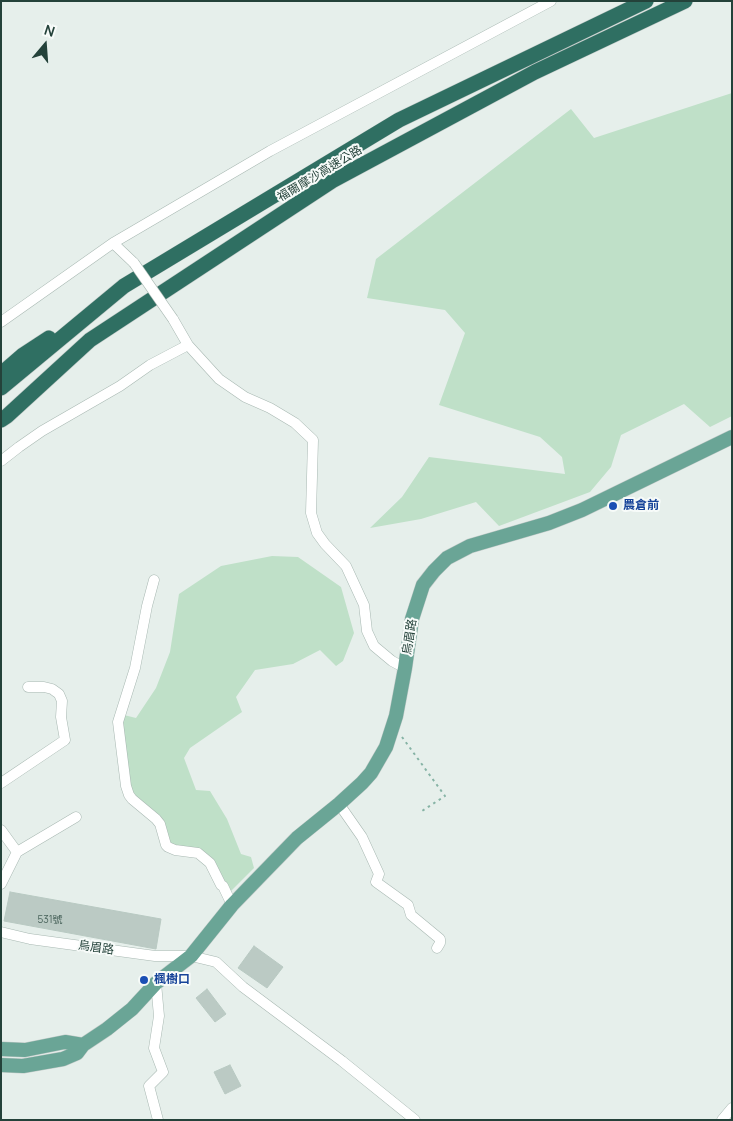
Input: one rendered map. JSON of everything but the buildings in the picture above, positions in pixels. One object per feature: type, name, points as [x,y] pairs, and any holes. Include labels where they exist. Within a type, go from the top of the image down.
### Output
[{"type":"highway","name":"福爾摩沙高速公路","points":[[1,388],[124,286],[399,120],[646,1]]},
{"type":"highway","name":"福爾摩沙高速公路","points":[[3,419],[90,340],[332,181],[535,72],[685,1]]},
{"type":"highway","points":[[1,374],[24,355],[124,286]]},
{"type":"main road","name":"烏眉路","points":[[1,1065],[23,1066],[63,1059],[77,1053],[83,1045],[132,1010],[156,983],[192,956],[232,905],[297,838],[339,804],[371,773],[386,747],[396,716],[412,619],[423,585],[447,558],[470,546],[549,523],[582,510],[732,437]]},
{"type":"main road","points":[[1,1049],[25,1050],[65,1042],[83,1045]]},
{"type":"street","points":[[1,322],[113,243],[270,151],[551,1]]},
{"type":"street","points":[[113,243],[134,263],[173,319],[188,345],[219,379],[246,397],[270,408],[295,423],[313,440],[311,513],[318,533],[325,544],[346,566],[364,605],[367,631],[374,646],[392,661],[405,668]]},
{"type":"street","points":[[1,462],[42,431],[120,386],[150,364],[188,345]]},
{"type":"street","points":[[154,580],[135,668],[118,722],[126,786],[132,799],[160,824],[168,847],[175,850],[198,853],[210,863],[232,905]]},
{"type":"street","points":[[1,783],[65,740],[61,717],[62,701],[59,694],[52,689],[44,687],[28,687]]},
{"type":"street","points":[[339,804],[362,837],[379,874],[376,882],[408,905],[411,915],[440,939],[437,948]]},
{"type":"street","points":[[1,884],[18,852],[76,817]]},
{"type":"street","points":[[1,830],[18,852]]},
{"type":"street","name":"烏眉路","points":[[1,932],[30,939],[155,956],[192,956]]},
{"type":"street","points":[[192,956],[216,962],[243,987],[342,1061],[415,1120]]},
{"type":"street","points":[[156,983],[159,1016],[154,1048],[163,1072],[149,1086],[158,1120]]},
{"type":"street","points":[[722,1120],[732,1108]]},
{"type":"path","points":[[393,725],[445,796],[422,811]]},
{"type":"green space","points":[[732,93],[732,416],[710,427],[684,404],[621,435],[611,467],[590,492],[499,526],[476,502],[421,519],[370,528],[402,497],[429,457],[565,474],[562,457],[540,437],[439,405],[465,333],[445,310],[367,298],[376,259],[571,109],[594,138]]},
{"type":"green space","points":[[272,556],[298,557],[341,587],[354,633],[343,661],[336,666],[320,650],[293,664],[255,670],[236,697],[242,712],[190,748],[184,758],[196,790],[210,791],[227,819],[241,854],[251,857],[254,868],[230,892],[203,852],[168,845],[160,822],[123,784],[120,714],[136,718],[156,688],[170,652],[179,594],[221,566]]},
{"type":"place","name":"農倉前","points":[[613,506]]},
{"type":"place","name":"楓樹口","points":[[144,980]]}]
